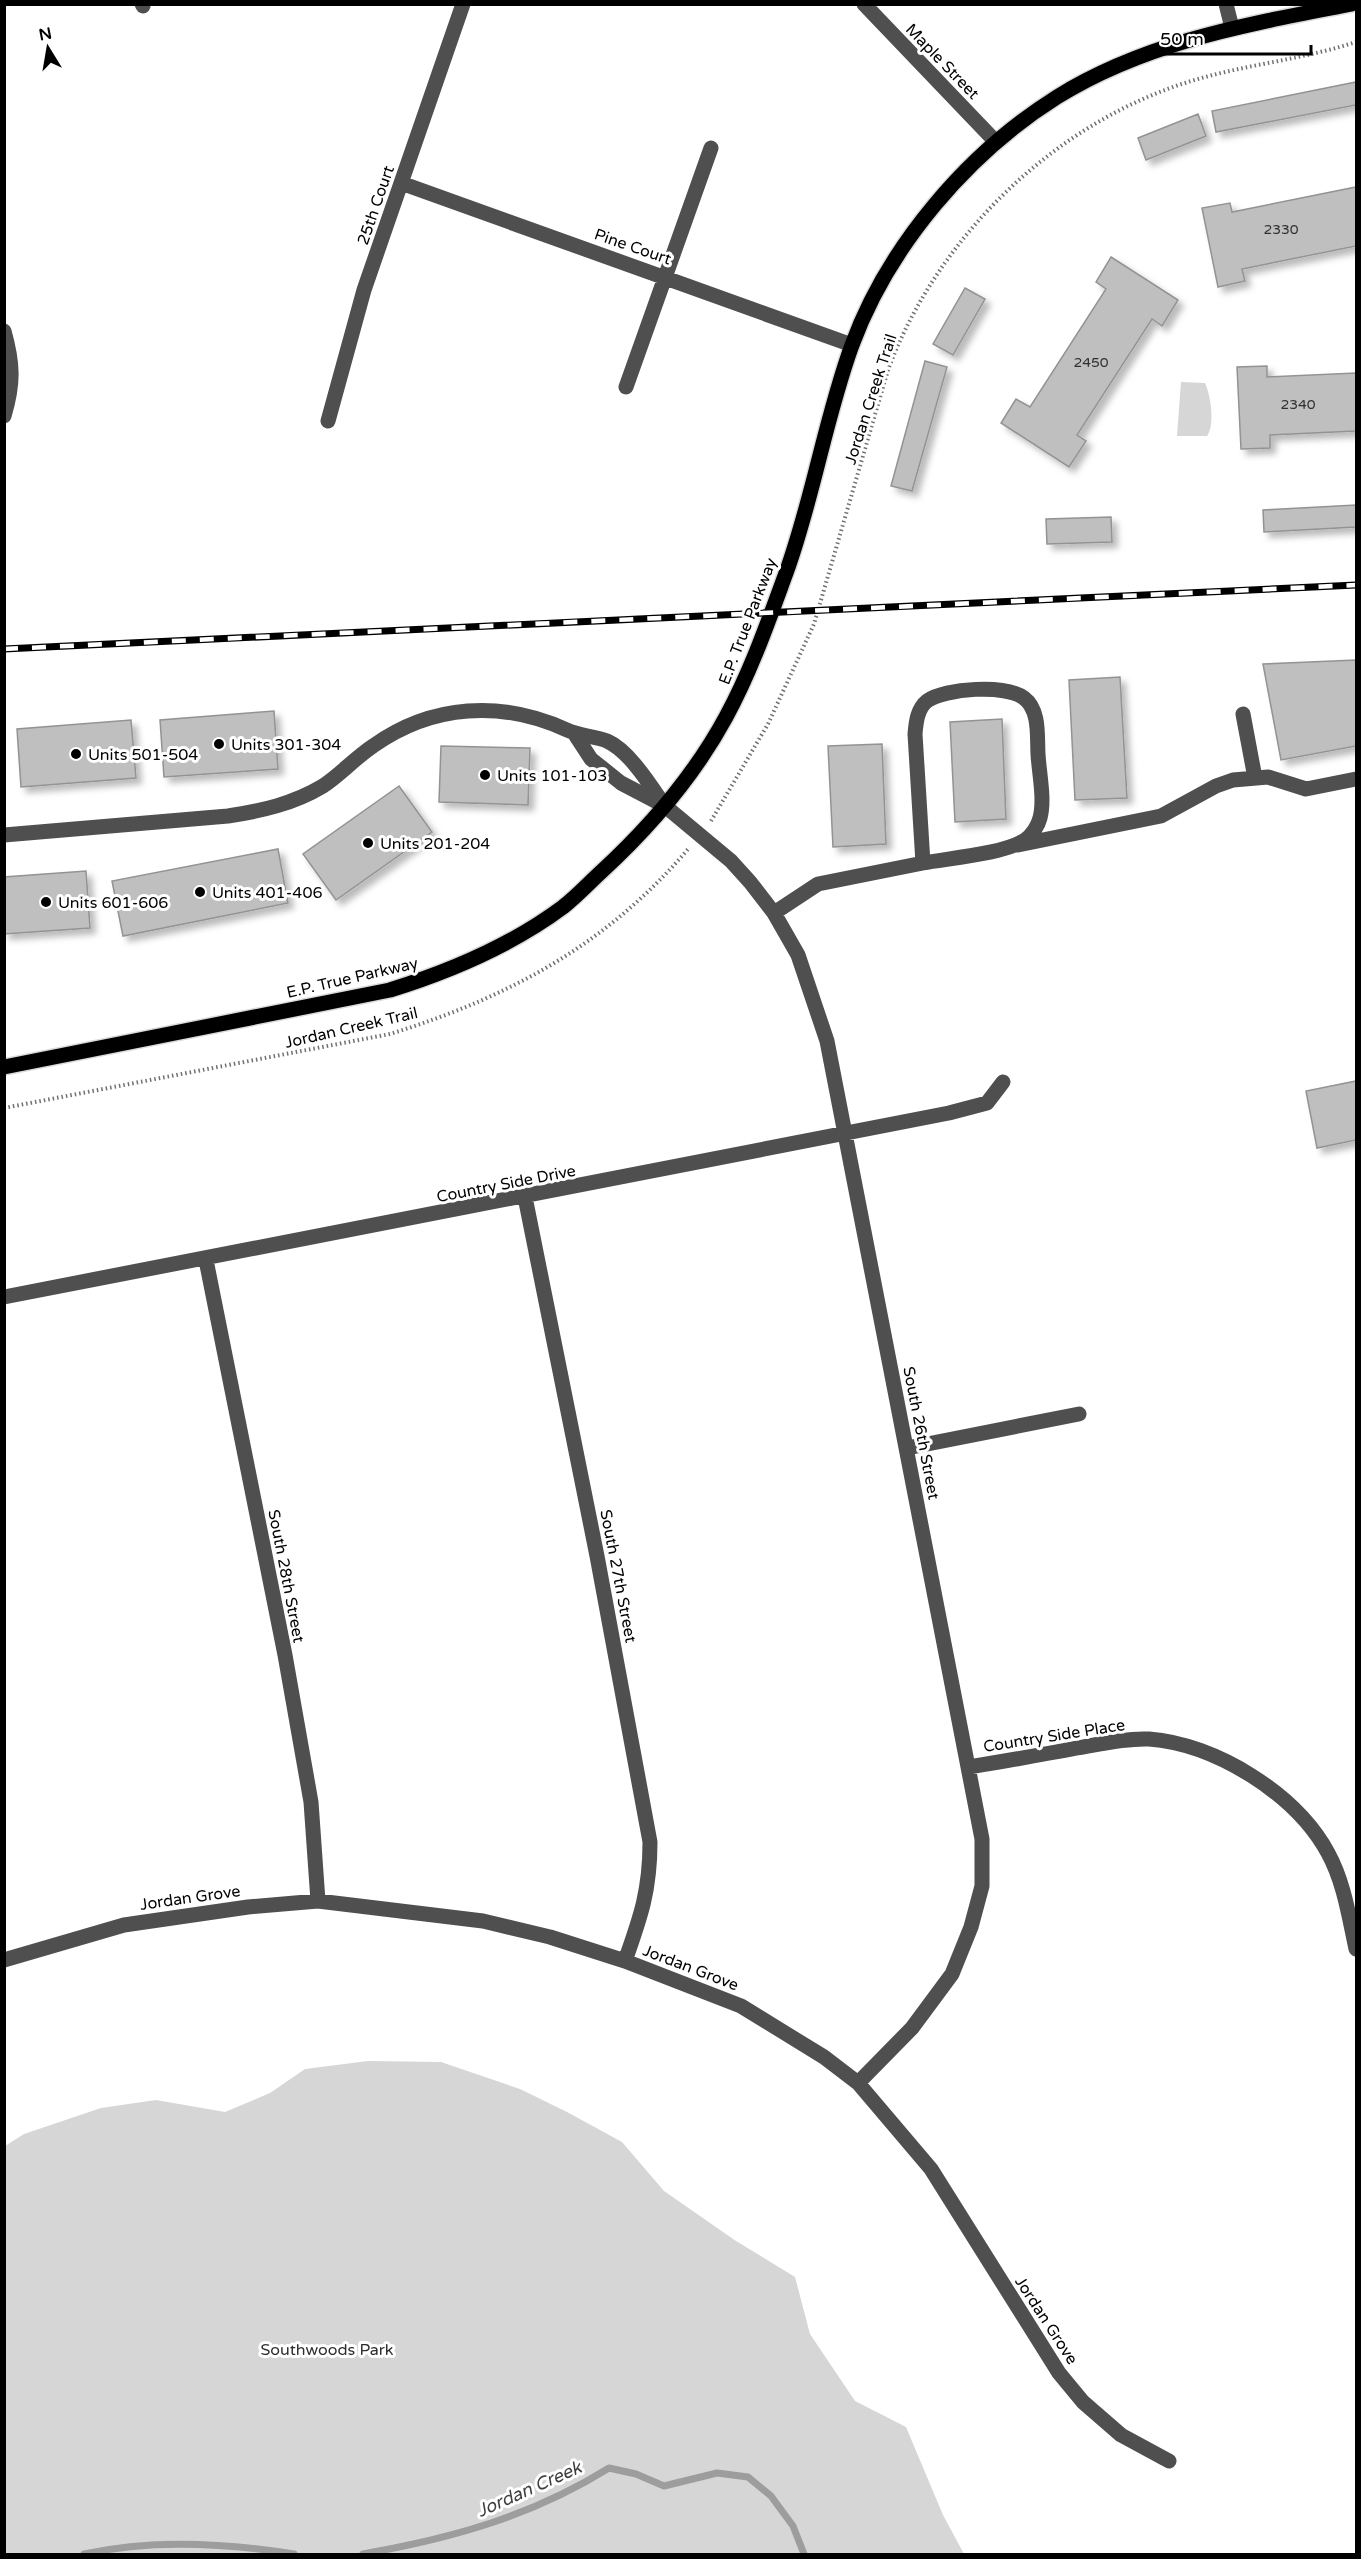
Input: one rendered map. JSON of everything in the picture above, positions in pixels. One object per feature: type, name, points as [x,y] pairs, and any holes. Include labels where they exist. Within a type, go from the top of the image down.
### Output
[{"type":"main road","name":"E.P. True Parkway","points":[[4,1067],[360,996],[440,973],[501,945],[565,906],[639,836],[690,775],[720,728],[753,661],[787,571],[852,345],[874,296],[905,245],[942,199],[996,142],[1056,98],[1101,72],[1147,52],[1232,28],[1352,4]]},
{"type":"street","name":"25th Court","points":[[328,421],[364,290],[463,4]]},
{"type":"street","name":"Maple Street","points":[[864,4],[996,142]]},
{"type":"street","points":[[1226,4],[1232,28]]},
{"type":"street","points":[[626,387],[711,148]]},
{"type":"street","name":"Pine Court","points":[[401,183],[852,345]]},
{"type":"street","points":[[4,331],[12,359],[12,391],[4,416]]},
{"type":"street","points":[[922,863],[916,718],[925,702],[939,695],[956,691],[998,690],[1016,693],[1026,699],[1033,709],[1037,726],[1040,817],[1035,829],[1026,839],[1009,847]]},
{"type":"street","points":[[4,835],[260,812],[292,801],[322,786],[372,746],[400,728],[430,716],[460,710],[491,709],[518,712],[545,720],[574,733],[608,741],[636,765],[665,806]]},
{"type":"street","points":[[1243,714],[1255,778]]},
{"type":"street","points":[[574,733],[591,759],[621,783],[665,806]]},
{"type":"street","points":[[774,913],[818,884],[1161,816],[1216,786],[1233,780],[1268,777],[1305,789],[1356,779]]},
{"type":"street","name":"South 26th Street","points":[[665,806],[731,861],[774,913],[798,955],[827,1041],[843,1133],[907,1448],[982,1839],[982,1886],[971,1927],[952,1974],[912,2028],[858,2083]]},
{"type":"street","name":"Country Side Drive","points":[[4,1297],[206,1260],[949,1113],[987,1103],[1003,1082]]},
{"type":"street","name":"South 27th Street","points":[[525,1197],[597,1556],[650,1842],[650,1875],[644,1906],[625,1961]]},
{"type":"street","name":"South 28th Street","points":[[206,1260],[283,1644],[311,1802],[318,1901]]},
{"type":"street","points":[[907,1448],[1079,1414]]},
{"type":"street","name":"Country Side Place","points":[[969,1767],[1110,1742],[1149,1740],[1186,1747],[1233,1764],[1269,1786],[1299,1814],[1328,1852],[1344,1892],[1356,1949]]},
{"type":"street","name":"Jordan Grove","points":[[5,1958],[124,1925],[248,1907],[318,1901],[483,1921],[550,1937],[625,1961],[741,2006],[824,2057],[858,2083],[931,2169],[1059,2373],[1083,2402],[1121,2435],[1169,2461]]},
{"type":"path","name":"Jordan Creek Trail","points":[[710,822],[768,724],[814,624],[888,370],[900,337],[940,267],[962,238],[992,206],[1056,150],[1105,117],[1127,106],[1197,79],[1324,52],[1356,42]]},
{"type":"path","name":"Jordan Creek Trail","points":[[4,1108],[390,1034],[447,1016],[517,985],[600,933],[665,876],[688,849]]},
{"type":"green space","points":[[1181,382],[1205,383],[1211,410],[1211,425],[1207,436],[1177,436]]},
{"type":"green space","name":"Southwoods Park","points":[[368,2061],[441,2062],[520,2089],[567,2112],[622,2142],[664,2191],[736,2241],[795,2277],[810,2334],[855,2401],[906,2427],[943,2515],[964,2554],[5,2554],[5,2146],[24,2134],[101,2108],[156,2100],[225,2112],[270,2093],[305,2069]]},
{"type":"building","points":[[1356,82],[1356,105],[1216,132],[1212,111]]},
{"type":"building","points":[[1198,114],[1206,136],[1146,160],[1138,138]]},
{"type":"building","points":[[1356,187],[1356,246],[1242,269],[1245,281],[1218,287],[1202,208],[1230,203],[1232,212]]},
{"type":"building","points":[[1111,257],[1178,300],[1162,326],[1152,319],[1077,435],[1086,441],[1069,467],[1001,423],[1016,399],[1030,407],[1106,289],[1096,282]]},
{"type":"building","points":[[965,288],[985,299],[953,355],[933,344]]},
{"type":"building","points":[[925,361],[947,367],[912,491],[891,486]]},
{"type":"building","points":[[1267,366],[1267,377],[1356,373],[1356,431],[1270,435],[1270,448],[1241,449],[1237,367]]},
{"type":"building","points":[[1356,505],[1356,527],[1264,532],[1263,510]]},
{"type":"building","points":[[1111,517],[1112,542],[1047,544],[1046,519]]},
{"type":"building","points":[[1356,660],[1356,746],[1281,760],[1263,664]]},
{"type":"building","points":[[1120,677],[1127,798],[1075,800],[1069,680]]},
{"type":"building","name":"Units 301-304","points":[[274,711],[278,769],[164,777],[160,720]]},
{"type":"building","points":[[1002,719],[1006,819],[955,822],[950,722]]},
{"type":"building","name":"Units 501-504","points":[[131,720],[136,778],[21,787],[17,729]]},
{"type":"building","points":[[882,744],[886,844],[833,847],[828,746]]},
{"type":"building","name":"Units 101-103","points":[[441,746],[530,748],[528,805],[439,802]]},
{"type":"building","name":"Units 201-204","points":[[399,786],[432,832],[336,900],[303,854]]},
{"type":"building","name":"Units 401-406","points":[[278,849],[288,903],[123,936],[112,881]]},
{"type":"building","name":"Units 601-606","points":[[86,871],[90,928],[4,934],[4,877]]},
{"type":"building","points":[[1356,1081],[1356,1140],[1317,1148],[1306,1091]]},
{"type":"waterway","name":"Jordan Creek","points":[[363,2554],[429,2541],[491,2523],[551,2499],[609,2468],[636,2474],[664,2486],[717,2473],[748,2477],[771,2496],[793,2526],[804,2554]]},
{"type":"waterway","name":"Jordan Creek","points":[[84,2554],[136,2546],[189,2544],[242,2547],[294,2554]]},
{"type":"railway","points":[[4,649],[1356,585]]},
{"type":"place","name":"Units 301-304","points":[[219,744]]},
{"type":"place","name":"Units 501-504","points":[[76,754]]},
{"type":"place","name":"Units 101-103","points":[[485,775]]},
{"type":"place","name":"Units 201-204","points":[[368,843]]},
{"type":"place","name":"Units 401-406","points":[[200,892]]},
{"type":"place","name":"Units 601-606","points":[[46,902]]}]
